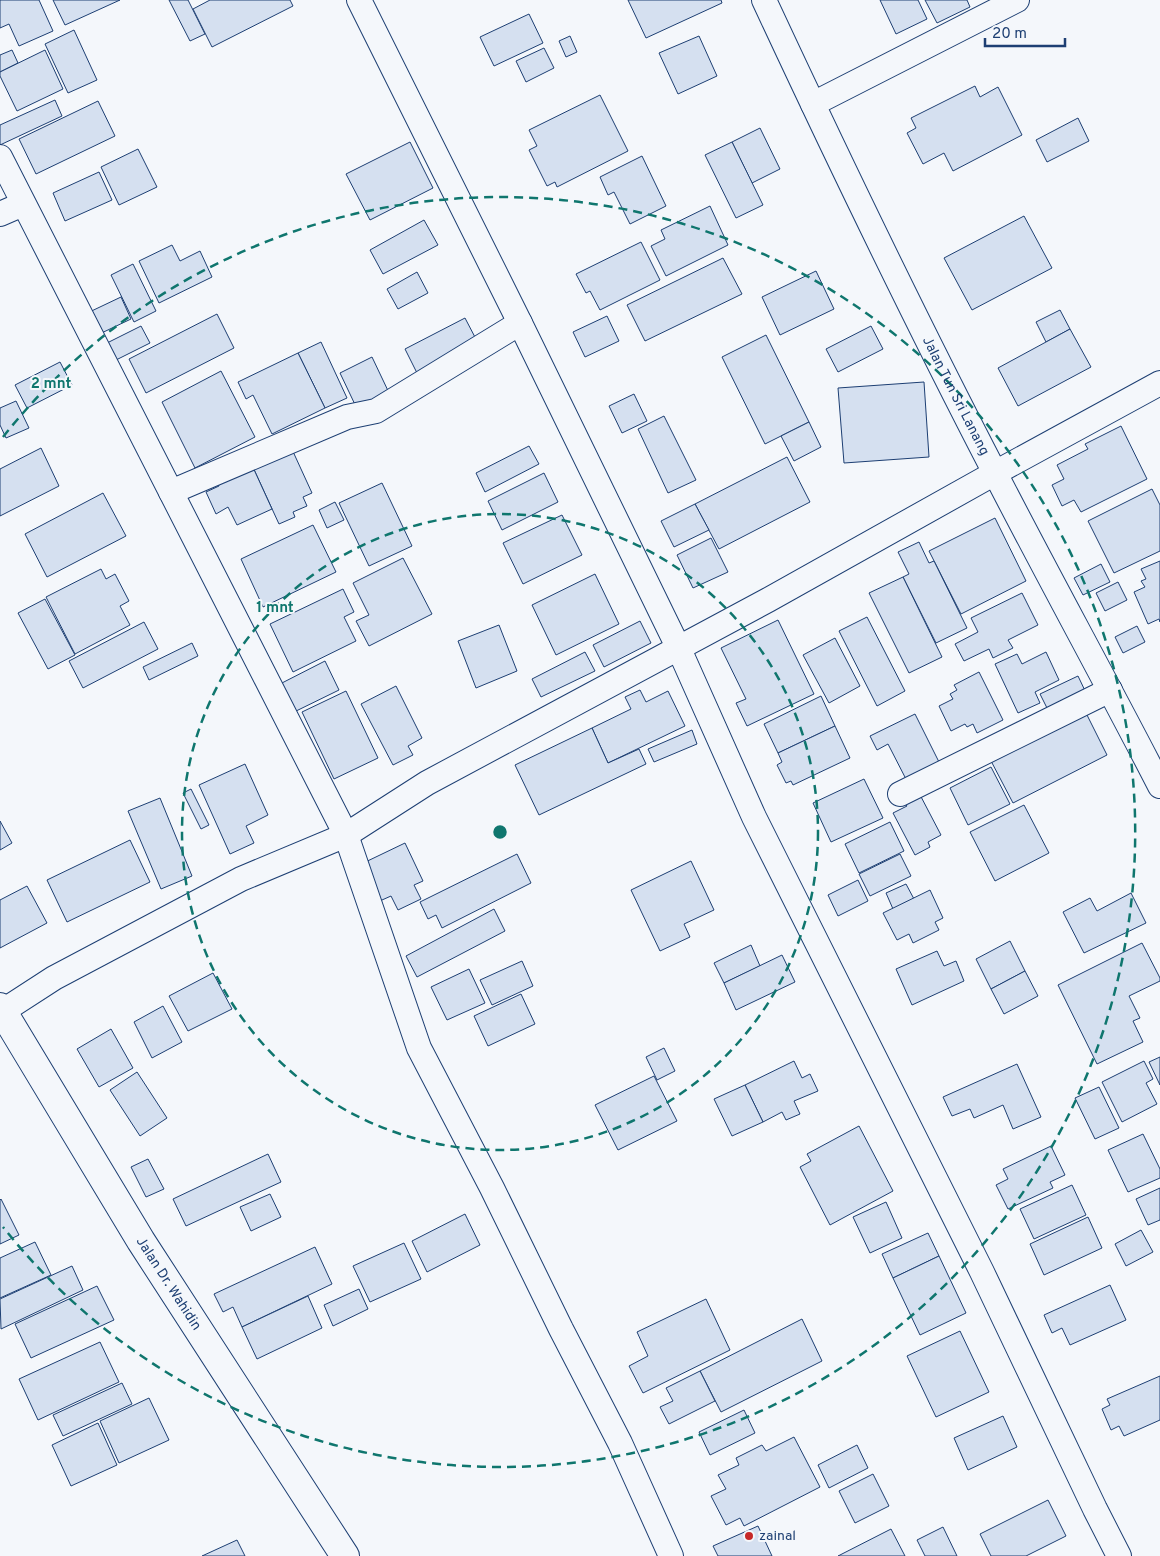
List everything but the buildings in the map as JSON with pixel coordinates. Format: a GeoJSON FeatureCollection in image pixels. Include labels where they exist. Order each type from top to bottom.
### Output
{"type":"FeatureCollection","features":[{"type":"Feature","properties":{"kind":"main road","name":"Jalan Dr. Wahidin"},"geometry":{"type":"LineString","coordinates":[[1,1009],[141,1241],[345,1556]]}},
{"type":"Feature","properties":{"kind":"street"},"geometry":{"type":"LineString","coordinates":[[359,0],[520,323],[679,649],[754,817],[978,1263],[1119,1556]]}},
{"type":"Feature","properties":{"kind":"street","name":"Jalan Tun Sri Lanang"},"geometry":{"type":"LineString","coordinates":[[764,0],[864,213],[995,473],[1160,786]]}},
{"type":"Feature","properties":{"kind":"street"},"geometry":{"type":"LineString","coordinates":[[813,104],[1017,0]]}},
{"type":"Feature","properties":{"kind":"street"},"geometry":{"type":"LineString","coordinates":[[0,157],[346,835],[419,1048],[620,1442],[671,1556]]}},
{"type":"Feature","properties":{"kind":"street"},"geometry":{"type":"LineString","coordinates":[[0,214],[23,204]]}},
{"type":"Feature","properties":{"kind":"street"},"geometry":{"type":"LineString","coordinates":[[171,492],[347,417],[376,411],[520,323]]}},
{"type":"Feature","properties":{"kind":"street"},"geometry":{"type":"LineString","coordinates":[[1,1009],[54,978],[241,879],[346,835],[427,783],[679,649],[1160,383]]}},
{"type":"Feature","properties":{"kind":"street"},"geometry":{"type":"LineString","coordinates":[[900,794],[1110,690]]}},
{"type":"Feature","properties":{"kind":"place","name":"zainal"},"geometry":{"type":"Point","coordinates":[749,1536]}}]}
